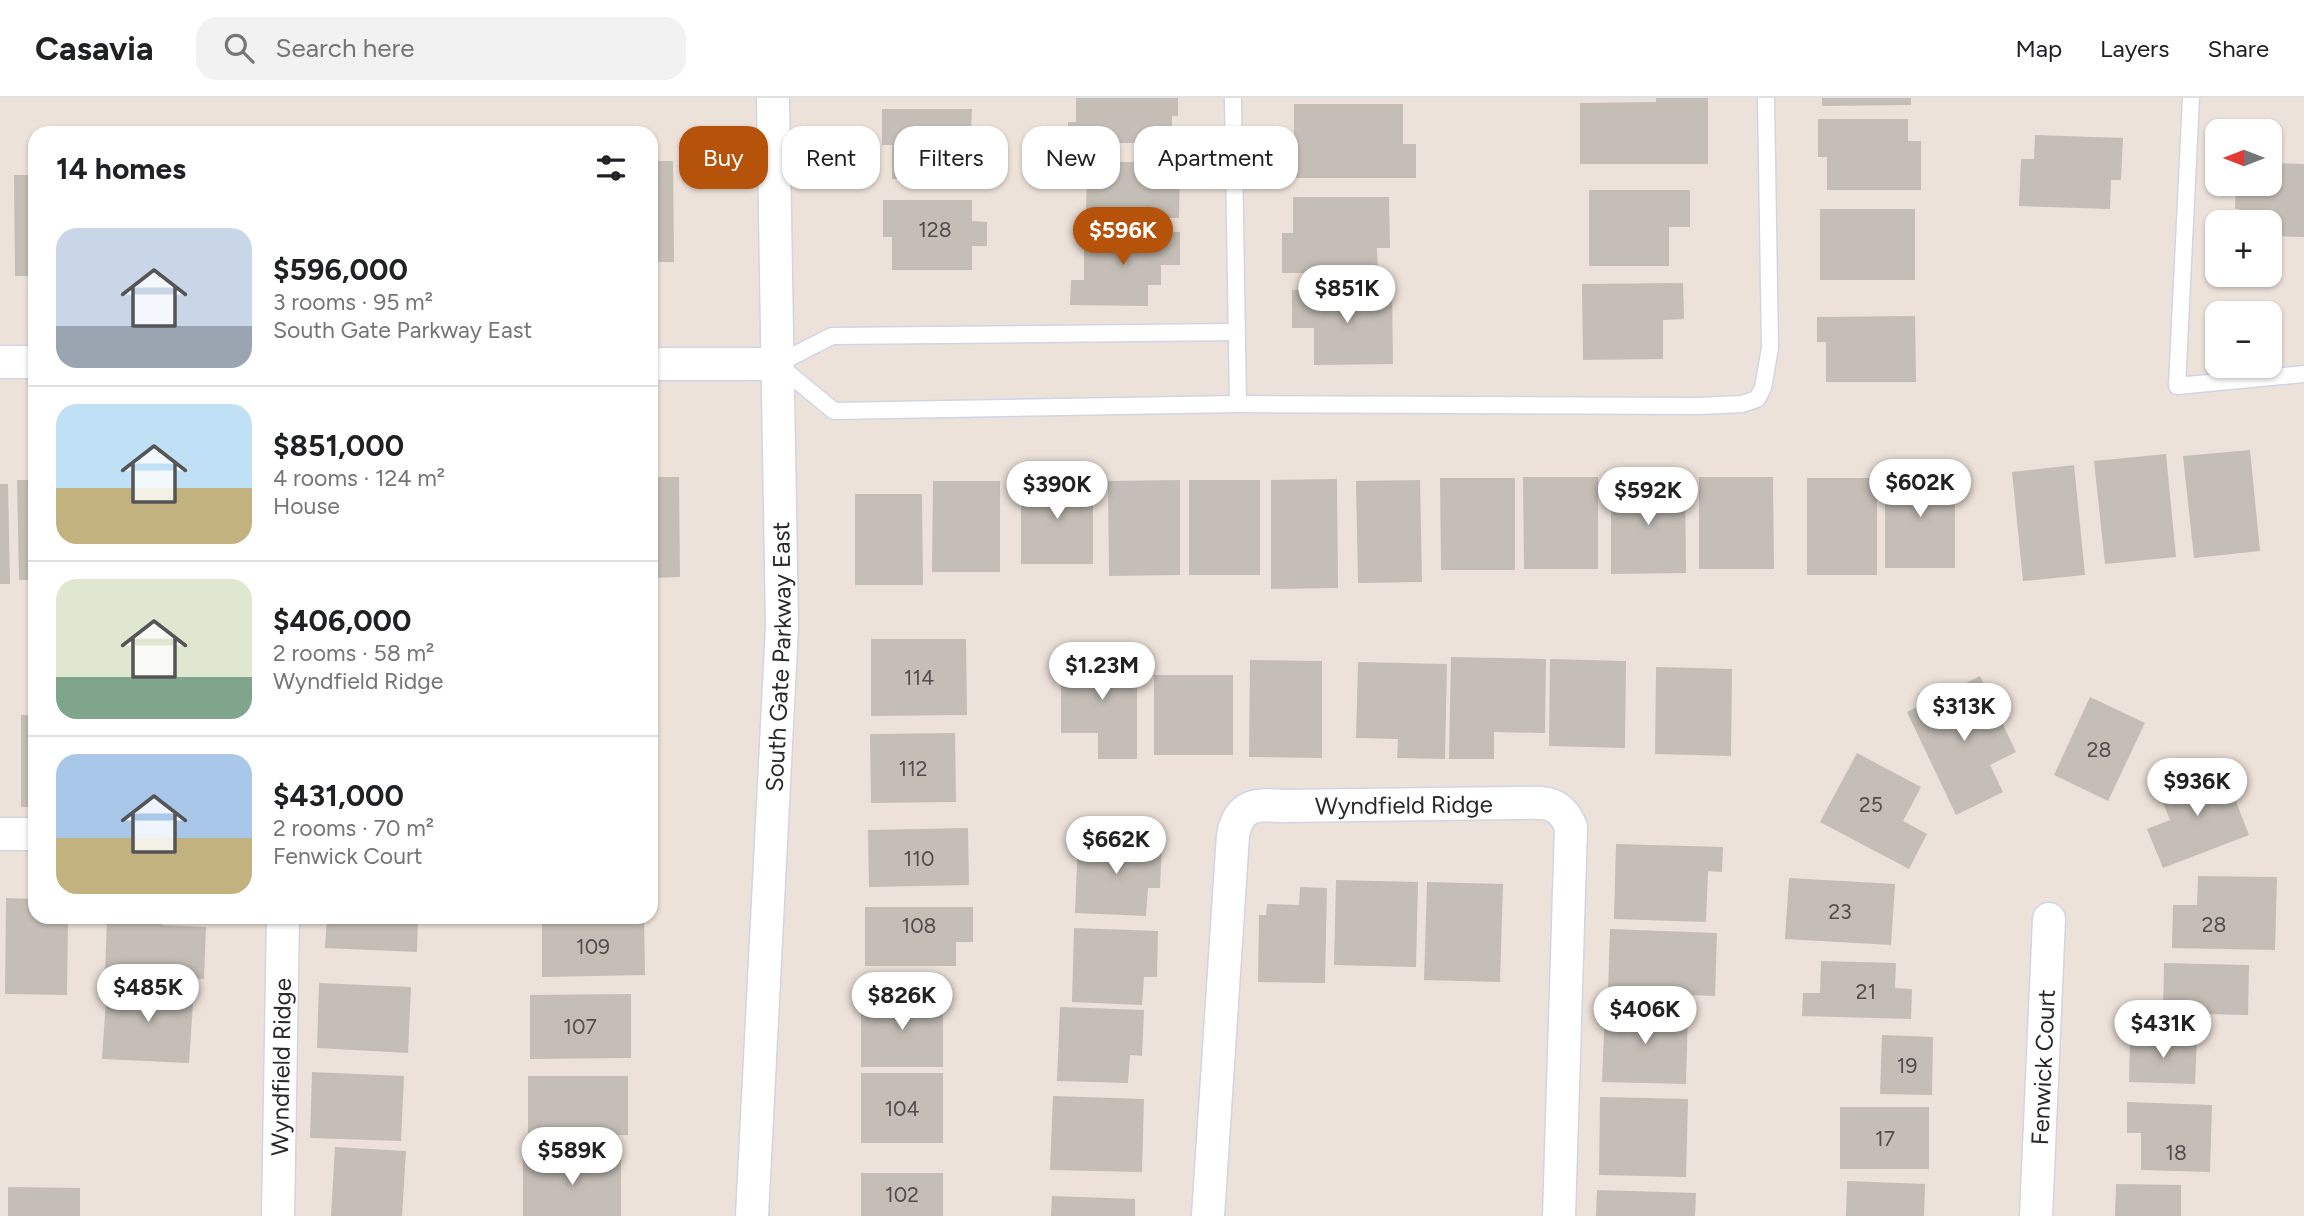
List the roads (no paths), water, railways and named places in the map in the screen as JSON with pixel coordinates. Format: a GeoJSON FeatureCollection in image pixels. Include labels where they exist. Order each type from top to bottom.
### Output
{"type":"FeatureCollection","features":[{"type":"Feature","properties":{"kind":"street","name":"South Gate Parkway East"},"geometry":{"type":"LineString","coordinates":[[752,1216],[782,626],[773,98]]}},
{"type":"Feature","properties":{"kind":"street"},"geometry":{"type":"LineString","coordinates":[[0,362],[28,362]]}},
{"type":"Feature","properties":{"kind":"street"},"geometry":{"type":"LineString","coordinates":[[658,364],[777,364]]}},
{"type":"Feature","properties":{"kind":"street","name":"Wyndfield Ridge"},"geometry":{"type":"LineString","coordinates":[[1208,1216],[1233,835],[1240,816],[1250,807],[1262,804],[1545,803],[1558,807],[1566,815],[1572,840],[1559,1216]]}},
{"type":"Feature","properties":{"kind":"street"},"geometry":{"type":"LineString","coordinates":[[0,834],[28,834]]}},
{"type":"Feature","properties":{"kind":"street","name":"Fenwick Court"},"geometry":{"type":"LineString","coordinates":[[2036,1216],[2049,919]]}},
{"type":"Feature","properties":{"kind":"street","name":"Wyndfield Ridge"},"geometry":{"type":"LineString","coordinates":[[278,1216],[284,924]]}},
{"type":"Feature","properties":{"kind":"lane"},"geometry":{"type":"LineString","coordinates":[[1233,98],[1238,404]]}},
{"type":"Feature","properties":{"kind":"lane"},"geometry":{"type":"LineString","coordinates":[[1236,332],[832,336],[777,364],[834,411],[1238,404],[1742,404],[1757,399],[1763,388],[1770,348],[1766,98]]}},
{"type":"Feature","properties":{"kind":"lane"},"geometry":{"type":"LineString","coordinates":[[2191,98],[2177,386],[2304,374]]}}]}
